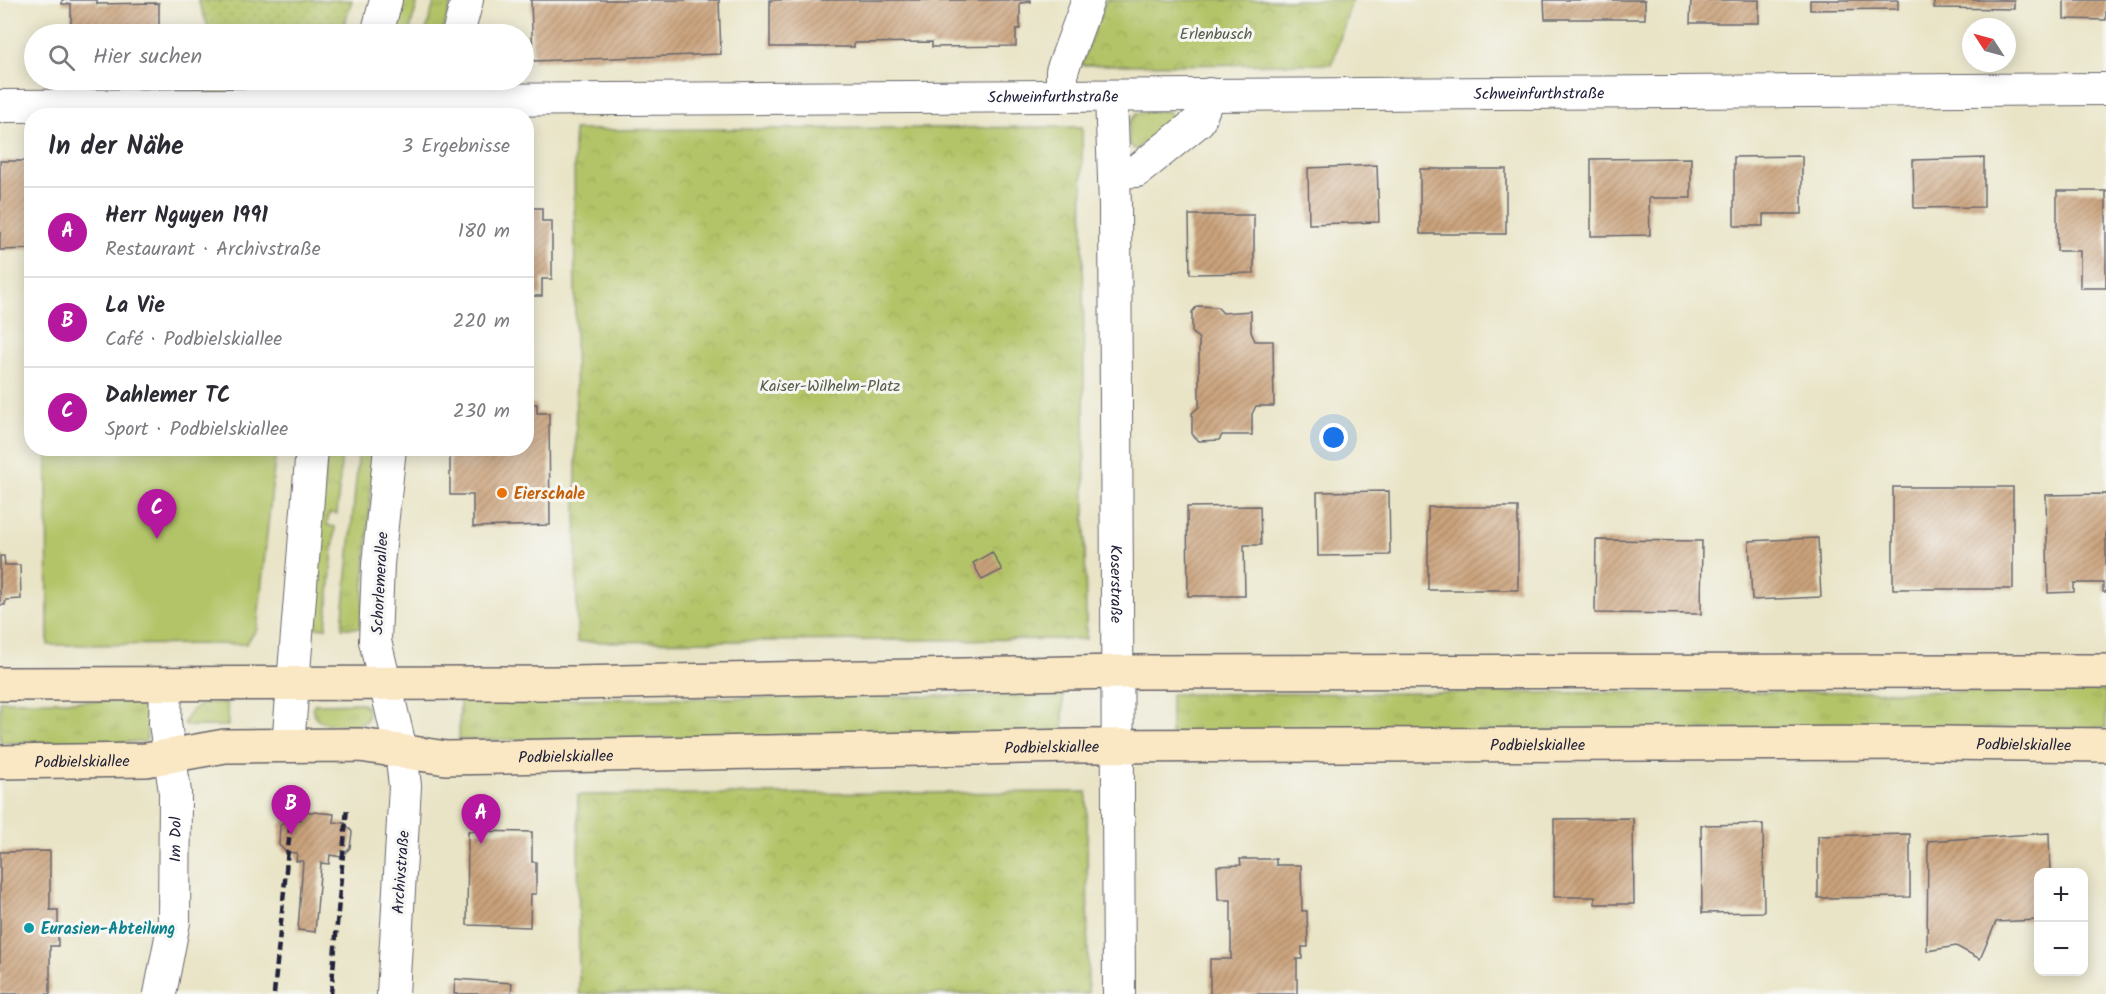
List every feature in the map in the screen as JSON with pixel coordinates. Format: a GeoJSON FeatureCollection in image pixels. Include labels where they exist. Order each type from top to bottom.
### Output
{"type":"FeatureCollection","features":[{"type":"Feature","properties":{"kind":"street"},"geometry":{"type":"LineString","coordinates":[[380,24],[386,0]]}},
{"type":"Feature","properties":{"kind":"street"},"geometry":{"type":"LineString","coordinates":[[461,24],[467,0]]}},
{"type":"Feature","properties":{"kind":"street"},"geometry":{"type":"LineString","coordinates":[[1062,96],[1062,70],[1088,0]]}},
{"type":"Feature","properties":{"kind":"street","name":"Schweinfurthstraße"},"geometry":{"type":"LineString","coordinates":[[0,106],[361,99],[2106,89]]}},
{"type":"Feature","properties":{"kind":"street"},"geometry":{"type":"LineString","coordinates":[[1115,172],[1137,171],[1199,121],[1209,94]]}},
{"type":"Feature","properties":{"kind":"street","name":"Koserstraße"},"geometry":{"type":"LineString","coordinates":[[1111,96],[1115,172],[1119,994]]}},
{"type":"Feature","properties":{"kind":"street"},"geometry":{"type":"LineString","coordinates":[[288,746],[311,456]]}},
{"type":"Feature","properties":{"kind":"street","name":"Schorlemerallee"},"geometry":{"type":"LineString","coordinates":[[389,456],[378,564],[375,641],[401,750]]}},
{"type":"Feature","properties":{"kind":"street"},"geometry":{"type":"LineString","coordinates":[[0,684],[573,683],[1118,672],[2106,670]]}},
{"type":"Feature","properties":{"kind":"street","name":"Im Dol"},"geometry":{"type":"LineString","coordinates":[[160,994],[174,922],[175,792],[165,723],[166,684]]}},
{"type":"Feature","properties":{"kind":"street","name":"Podbielskiallee"},"geometry":{"type":"LineString","coordinates":[[0,762],[146,760],[225,746],[360,745],[458,758],[1118,746],[1942,743],[2106,745]]}},
{"type":"Feature","properties":{"kind":"street","name":"Archivstraße"},"geometry":{"type":"LineString","coordinates":[[393,994],[405,804],[401,750]]}},
{"type":"Feature","properties":{"kind":"green space"},"geometry":{"type":"Polygon","coordinates":[[[198,0],[352,0],[344,24],[207,24],[198,0]]]}},
{"type":"Feature","properties":{"kind":"green space"},"geometry":{"type":"Polygon","coordinates":[[[403,0],[418,0],[412,24],[397,24],[403,0]]]}},
{"type":"Feature","properties":{"kind":"green space"},"geometry":{"type":"Polygon","coordinates":[[[435,0],[452,0],[445,24],[428,24],[435,0]]]}},
{"type":"Feature","properties":{"kind":"green space","name":"Erlenbusch"},"geometry":{"type":"Polygon","coordinates":[[[1106,0],[1352,0],[1332,64],[1081,65],[1106,0]]]}},
{"type":"Feature","properties":{"kind":"green space"},"geometry":{"type":"Polygon","coordinates":[[[1168,111],[1173,117],[1140,148],[1134,149],[1129,143],[1129,123],[1137,113],[1168,111]]]}},
{"type":"Feature","properties":{"kind":"green space","name":"Kaiser-Wilhelm-Platz"},"geometry":{"type":"Polygon","coordinates":[[[1082,127],[1086,639],[577,642],[574,130],[1082,127]]]}},
{"type":"Feature","properties":{"kind":"green space"},"geometry":{"type":"Polygon","coordinates":[[[47,456],[275,456],[257,629],[246,644],[48,645],[47,456]]]}},
{"type":"Feature","properties":{"kind":"green space"},"geometry":{"type":"Polygon","coordinates":[[[326,456],[341,456],[337,514],[329,513],[327,525],[335,527],[326,628],[311,627],[326,456]]]}},
{"type":"Feature","properties":{"kind":"green space"},"geometry":{"type":"Polygon","coordinates":[[[358,456],[373,456],[361,628],[342,628],[358,456]]]}},
{"type":"Feature","properties":{"kind":"green space"},"geometry":{"type":"Polygon","coordinates":[[[2106,691],[2106,728],[1171,734],[1171,694],[2106,691]]]}},
{"type":"Feature","properties":{"kind":"green space"},"geometry":{"type":"Polygon","coordinates":[[[1063,695],[1063,735],[459,740],[460,700],[1063,695]]]}},
{"type":"Feature","properties":{"kind":"green space"},"geometry":{"type":"Polygon","coordinates":[[[0,701],[144,701],[147,705],[147,739],[144,742],[0,743],[0,701]]]}},
{"type":"Feature","properties":{"kind":"green space"},"geometry":{"type":"Polygon","coordinates":[[[206,703],[227,703],[228,726],[186,726],[184,723],[190,713],[206,703]]]}},
{"type":"Feature","properties":{"kind":"green space"},"geometry":{"type":"Polygon","coordinates":[[[361,703],[366,708],[368,717],[357,725],[334,725],[322,722],[314,716],[314,704],[361,703]]]}},
{"type":"Feature","properties":{"kind":"green space"},"geometry":{"type":"Polygon","coordinates":[[[1087,792],[1088,994],[579,994],[578,795],[1087,792]]]}},
{"type":"Feature","properties":{"kind":"building"},"geometry":{"type":"Polygon","coordinates":[[[62,0],[97,0],[97,4],[159,3],[159,24],[71,24],[71,4],[62,4],[62,0]]]}},
{"type":"Feature","properties":{"kind":"building"},"geometry":{"type":"Polygon","coordinates":[[[531,0],[719,0],[721,54],[534,61],[534,24],[532,24],[531,0]]]}},
{"type":"Feature","properties":{"kind":"building"},"geometry":{"type":"Polygon","coordinates":[[[770,0],[1031,0],[1031,2],[1020,3],[1020,29],[1016,29],[1016,46],[932,47],[932,42],[854,43],[854,47],[770,47],[770,0]]]}},
{"type":"Feature","properties":{"kind":"building"},"geometry":{"type":"Polygon","coordinates":[[[1544,0],[1645,0],[1645,19],[1545,19],[1544,0]]]}},
{"type":"Feature","properties":{"kind":"building"},"geometry":{"type":"Polygon","coordinates":[[[1691,0],[1759,0],[1759,23],[1690,23],[1691,0]]]}},
{"type":"Feature","properties":{"kind":"building"},"geometry":{"type":"Polygon","coordinates":[[[1810,0],[1898,0],[1898,9],[1810,10],[1810,0]]]}},
{"type":"Feature","properties":{"kind":"building"},"geometry":{"type":"Polygon","coordinates":[[[1934,0],[2014,0],[2014,9],[1934,8],[1934,0]]]}},
{"type":"Feature","properties":{"kind":"building"},"geometry":{"type":"Polygon","coordinates":[[[2064,0],[2106,0],[2106,20],[2064,19],[2064,0]]]}},
{"type":"Feature","properties":{"kind":"building"},"geometry":{"type":"Polygon","coordinates":[[[1802,156],[1802,214],[1763,214],[1763,226],[1734,226],[1734,157],[1802,156]]]}},
{"type":"Feature","properties":{"kind":"building"},"geometry":{"type":"Polygon","coordinates":[[[1691,158],[1691,198],[1649,198],[1650,235],[1591,236],[1591,159],[1691,158]]]}},
{"type":"Feature","properties":{"kind":"building"},"geometry":{"type":"Polygon","coordinates":[[[1984,158],[1984,207],[1914,208],[1913,160],[1984,158]]]}},
{"type":"Feature","properties":{"kind":"building"},"geometry":{"type":"Polygon","coordinates":[[[0,161],[24,161],[24,249],[0,250],[0,161]]]}},
{"type":"Feature","properties":{"kind":"building"},"geometry":{"type":"Polygon","coordinates":[[[1377,165],[1379,222],[1309,224],[1308,168],[1377,165]]]}},
{"type":"Feature","properties":{"kind":"building"},"geometry":{"type":"Polygon","coordinates":[[[1420,169],[1506,169],[1506,234],[1420,234],[1420,169]]]}},
{"type":"Feature","properties":{"kind":"building"},"geometry":{"type":"Polygon","coordinates":[[[2057,191],[2106,191],[2106,288],[2080,288],[2080,251],[2057,251],[2057,191]]]}},
{"type":"Feature","properties":{"kind":"building"},"geometry":{"type":"Polygon","coordinates":[[[534,208],[542,208],[542,221],[552,221],[552,279],[542,279],[542,296],[534,296],[534,208]]]}},
{"type":"Feature","properties":{"kind":"building"},"geometry":{"type":"Polygon","coordinates":[[[1189,215],[1254,215],[1254,273],[1190,274],[1189,215]]]}},
{"type":"Feature","properties":{"kind":"building"},"geometry":{"type":"Polygon","coordinates":[[[1197,306],[1217,307],[1223,313],[1251,311],[1251,332],[1255,341],[1273,341],[1274,406],[1256,406],[1252,414],[1252,435],[1222,435],[1219,440],[1199,441],[1192,434],[1192,413],[1199,407],[1199,339],[1192,332],[1192,312],[1197,306]]]}},
{"type":"Feature","properties":{"kind":"building"},"geometry":{"type":"Polygon","coordinates":[[[534,404],[537,404],[537,413],[549,413],[550,525],[473,527],[473,495],[450,495],[450,456],[534,456],[534,404]]]}},
{"type":"Feature","properties":{"kind":"building"},"geometry":{"type":"Polygon","coordinates":[[[1893,487],[2013,487],[2013,589],[1893,589],[1893,487]]]}},
{"type":"Feature","properties":{"kind":"building"},"geometry":{"type":"Polygon","coordinates":[[[1389,491],[1390,555],[1318,556],[1317,492],[1389,491]]]}},
{"type":"Feature","properties":{"kind":"building"},"geometry":{"type":"Polygon","coordinates":[[[2106,494],[2106,592],[2103,592],[2103,583],[2074,583],[2074,592],[2048,593],[2046,495],[2106,494]]]}},
{"type":"Feature","properties":{"kind":"building"},"geometry":{"type":"Polygon","coordinates":[[[1260,506],[1261,545],[1244,545],[1245,596],[1188,596],[1187,507],[1260,506]]]}},
{"type":"Feature","properties":{"kind":"building"},"geometry":{"type":"Polygon","coordinates":[[[1428,507],[1518,507],[1518,590],[1428,590],[1428,507]]]}},
{"type":"Feature","properties":{"kind":"building"},"geometry":{"type":"Polygon","coordinates":[[[1818,538],[1821,597],[1752,600],[1749,541],[1818,538]]]}},
{"type":"Feature","properties":{"kind":"building"},"geometry":{"type":"Polygon","coordinates":[[[1596,540],[1702,541],[1701,614],[1595,613],[1596,540]]]}},
{"type":"Feature","properties":{"kind":"building"},"geometry":{"type":"Polygon","coordinates":[[[992,552],[1002,570],[982,580],[973,563],[992,552]]]}},
{"type":"Feature","properties":{"kind":"building"},"geometry":{"type":"Polygon","coordinates":[[[0,556],[4,556],[5,565],[20,565],[21,599],[6,600],[5,605],[0,605],[0,556]]]}},
{"type":"Feature","properties":{"kind":"building"},"geometry":{"type":"Polygon","coordinates":[[[302,811],[334,814],[333,822],[345,823],[352,832],[350,848],[341,857],[330,855],[329,864],[321,863],[315,932],[298,930],[303,861],[296,861],[297,853],[286,852],[279,845],[280,825],[287,819],[301,820],[302,811]]]}},
{"type":"Feature","properties":{"kind":"building"},"geometry":{"type":"Polygon","coordinates":[[[1633,818],[1634,904],[1595,904],[1595,897],[1554,897],[1554,819],[1633,818]]]}},
{"type":"Feature","properties":{"kind":"building"},"geometry":{"type":"Polygon","coordinates":[[[1763,824],[1764,912],[1702,913],[1701,825],[1763,824]]]}},
{"type":"Feature","properties":{"kind":"building"},"geometry":{"type":"Polygon","coordinates":[[[468,831],[532,832],[532,862],[536,862],[536,894],[531,894],[530,927],[467,925],[468,831]]]}},
{"type":"Feature","properties":{"kind":"building"},"geometry":{"type":"Polygon","coordinates":[[[2049,833],[2050,868],[2034,868],[2034,920],[1996,922],[1980,959],[1956,946],[1927,951],[1928,841],[2049,833]]]}},
{"type":"Feature","properties":{"kind":"building"},"geometry":{"type":"Polygon","coordinates":[[[1910,834],[1910,897],[1818,898],[1818,836],[1910,834]]]}},
{"type":"Feature","properties":{"kind":"building","name":"Eurasien-Abteilung"},"geometry":{"type":"Polygon","coordinates":[[[50,851],[50,910],[58,910],[58,946],[50,946],[50,994],[0,994],[0,852],[50,851]]]}},
{"type":"Feature","properties":{"kind":"building"},"geometry":{"type":"Polygon","coordinates":[[[1240,859],[1276,859],[1276,865],[1301,865],[1302,911],[1307,911],[1308,947],[1302,947],[1302,959],[1297,959],[1297,994],[1210,994],[1210,959],[1231,959],[1231,900],[1218,900],[1217,866],[1241,865],[1240,859]]]}},
{"type":"Feature","properties":{"kind":"building"},"geometry":{"type":"Polygon","coordinates":[[[455,979],[512,983],[511,994],[454,994],[455,979]]]}},
{"type":"Feature","properties":{"kind":"railway"},"geometry":{"type":"LineString","coordinates":[[331,994],[347,807]]}},
{"type":"Feature","properties":{"kind":"railway"},"geometry":{"type":"LineString","coordinates":[[274,994],[292,808]]}},
{"type":"Feature","properties":{"kind":"place","name":"Eierschale"},"geometry":{"type":"Point","coordinates":[502,493]}},
{"type":"Feature","properties":{"kind":"place","name":"Dahlemer TC"},"geometry":{"type":"Point","coordinates":[157,539]}},
{"type":"Feature","properties":{"kind":"place","name":"La Vie"},"geometry":{"type":"Point","coordinates":[291,835]}},
{"type":"Feature","properties":{"kind":"place","name":"Herr Nguyen 1991"},"geometry":{"type":"Point","coordinates":[481,844]}},
{"type":"Feature","properties":{"kind":"place","name":"Eurasien-Abteilung"},"geometry":{"type":"Point","coordinates":[29,928]}}]}
